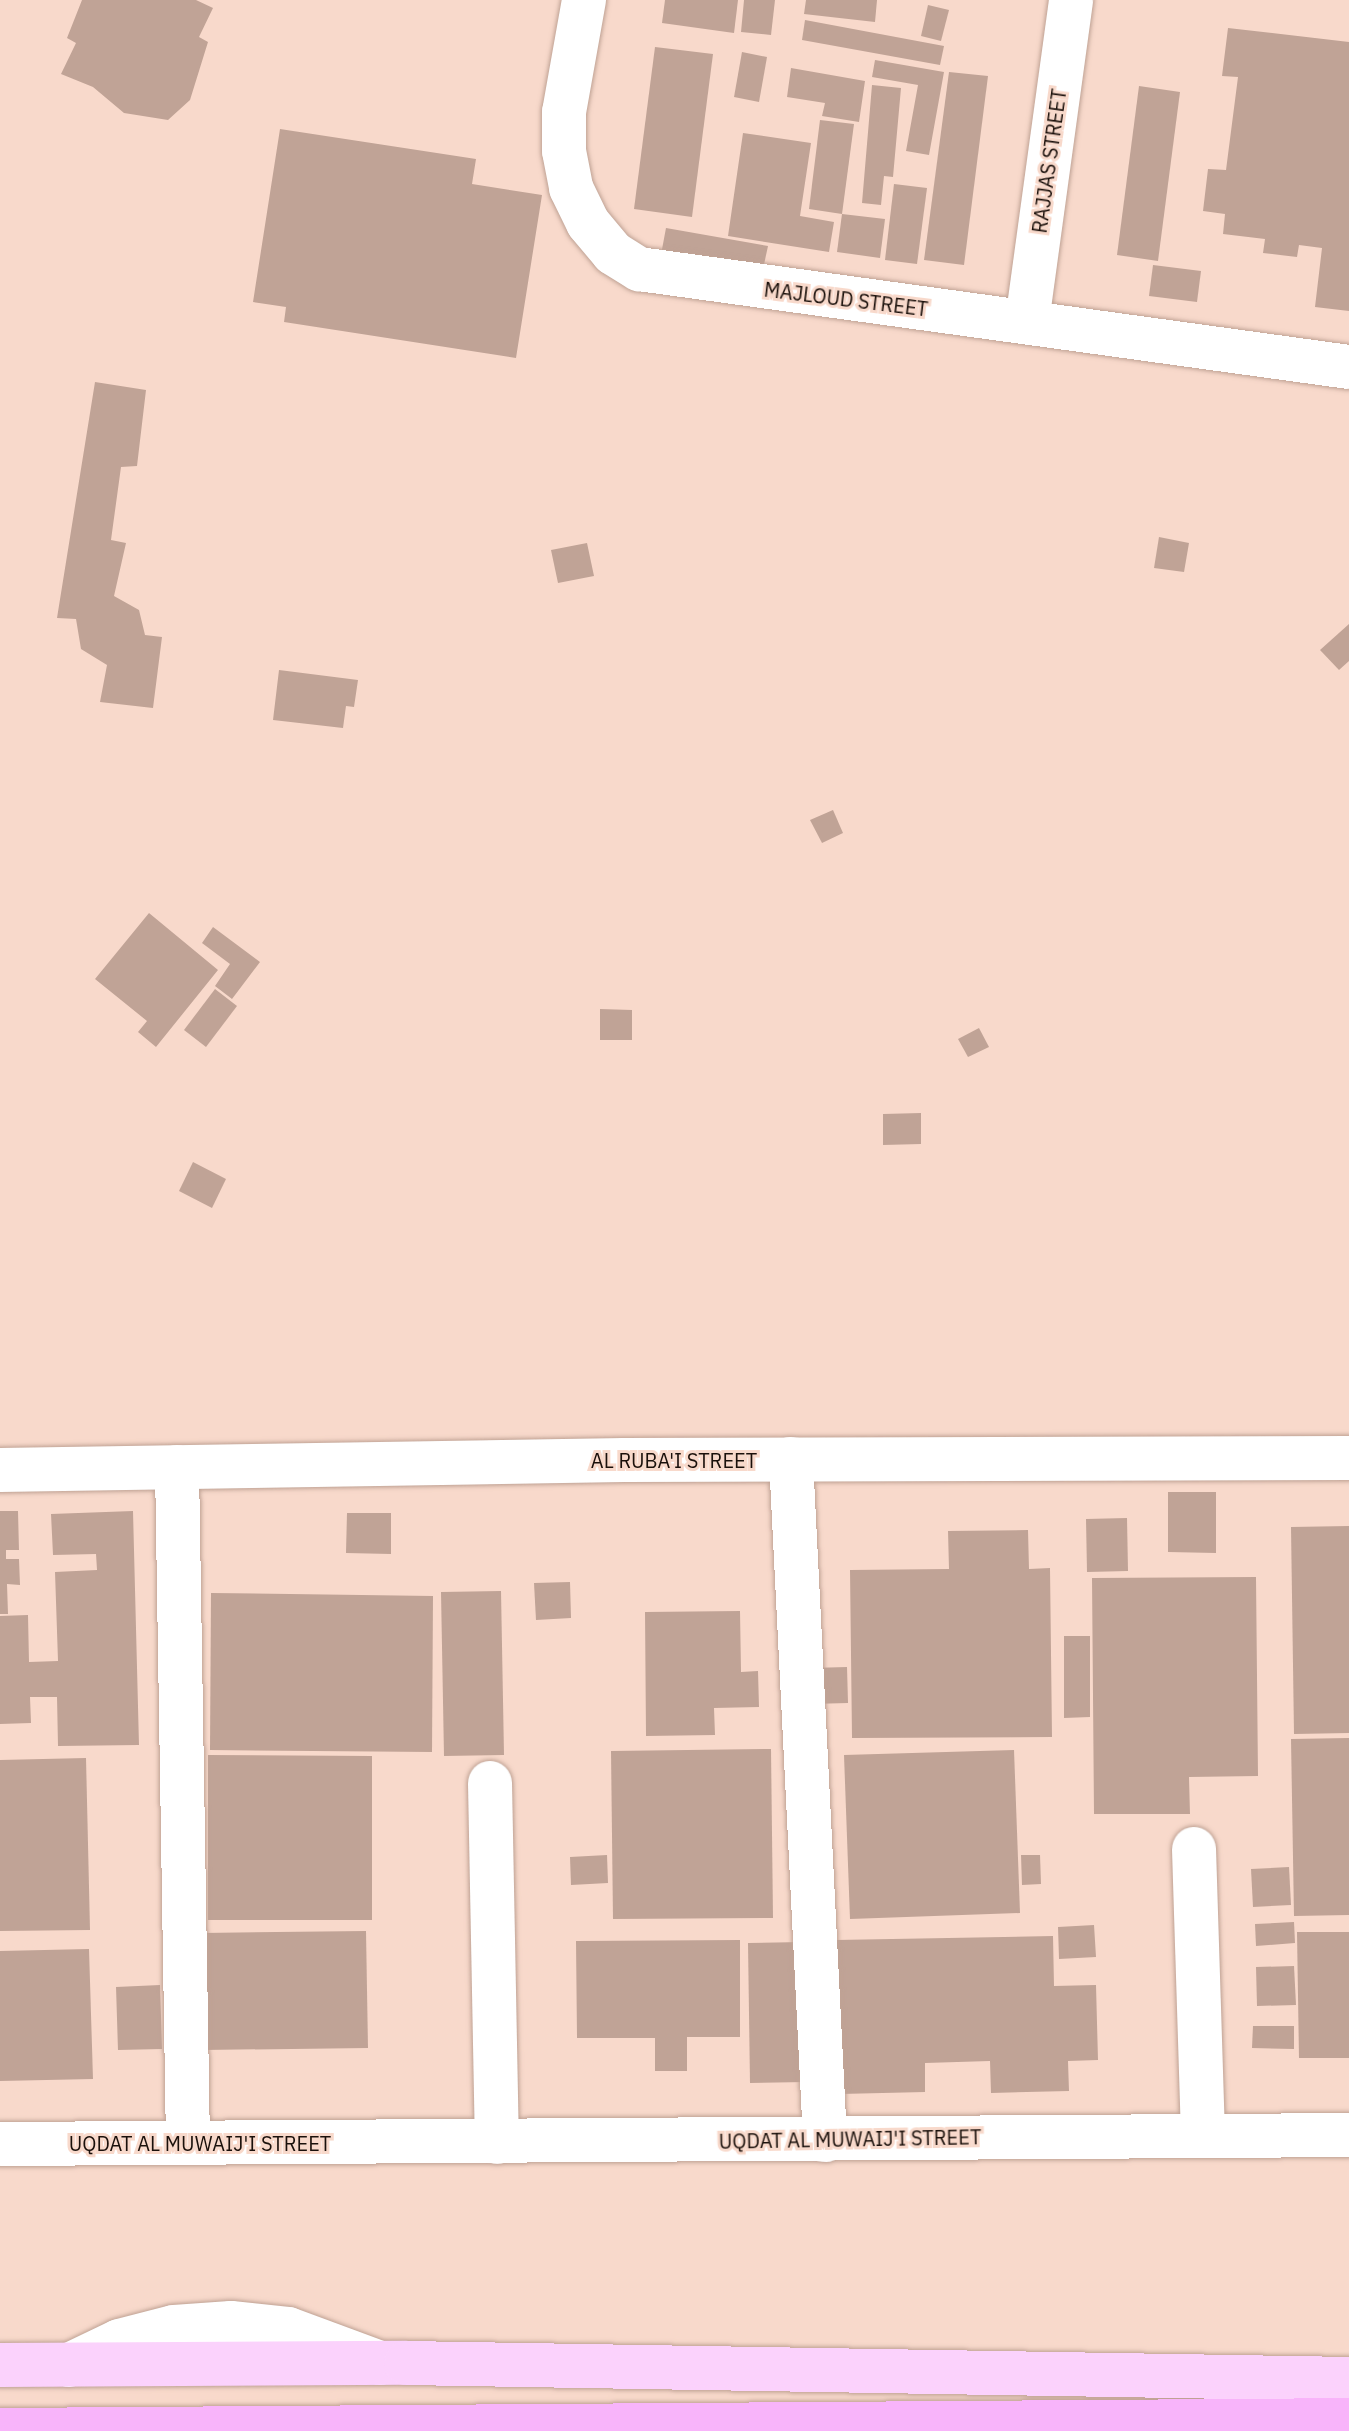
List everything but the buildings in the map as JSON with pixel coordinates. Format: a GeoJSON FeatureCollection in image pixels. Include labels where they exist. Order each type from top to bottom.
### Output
{"type":"FeatureCollection","features":[{"type":"Feature","properties":{"kind":"highway"},"geometry":{"type":"LineString","coordinates":[[0,2430],[1349,2420]]}},
{"type":"Feature","properties":{"kind":"main road"},"geometry":{"type":"LineString","coordinates":[[0,2365],[380,2363],[1349,2379]]}},
{"type":"Feature","properties":{"kind":"street","name":"MAJLOUD STREET"},"geometry":{"type":"LineString","coordinates":[[584,0],[564,112],[564,151],[571,188],[588,223],[613,253],[664,276],[1349,367]]}},
{"type":"Feature","properties":{"kind":"street","name":"RAJJAS STREET"},"geometry":{"type":"LineString","coordinates":[[1027,322],[1071,0]]}},
{"type":"Feature","properties":{"kind":"street","name":"AL RUBA'I STREET"},"geometry":{"type":"LineString","coordinates":[[0,1470],[791,1459],[1349,1458]]}},
{"type":"Feature","properties":{"kind":"street"},"geometry":{"type":"LineString","coordinates":[[791,1459],[825,2140]]}},
{"type":"Feature","properties":{"kind":"street"},"geometry":{"type":"LineString","coordinates":[[177,1467],[188,2143]]}},
{"type":"Feature","properties":{"kind":"street"},"geometry":{"type":"LineString","coordinates":[[490,1783],[497,2142]]}},
{"type":"Feature","properties":{"kind":"street"},"geometry":{"type":"LineString","coordinates":[[1194,1849],[1203,2135]]}},
{"type":"Feature","properties":{"kind":"street","name":"UQDAT AL MUWAIJ'I STREET"},"geometry":{"type":"LineString","coordinates":[[0,2144],[1349,2135]]}}]}
